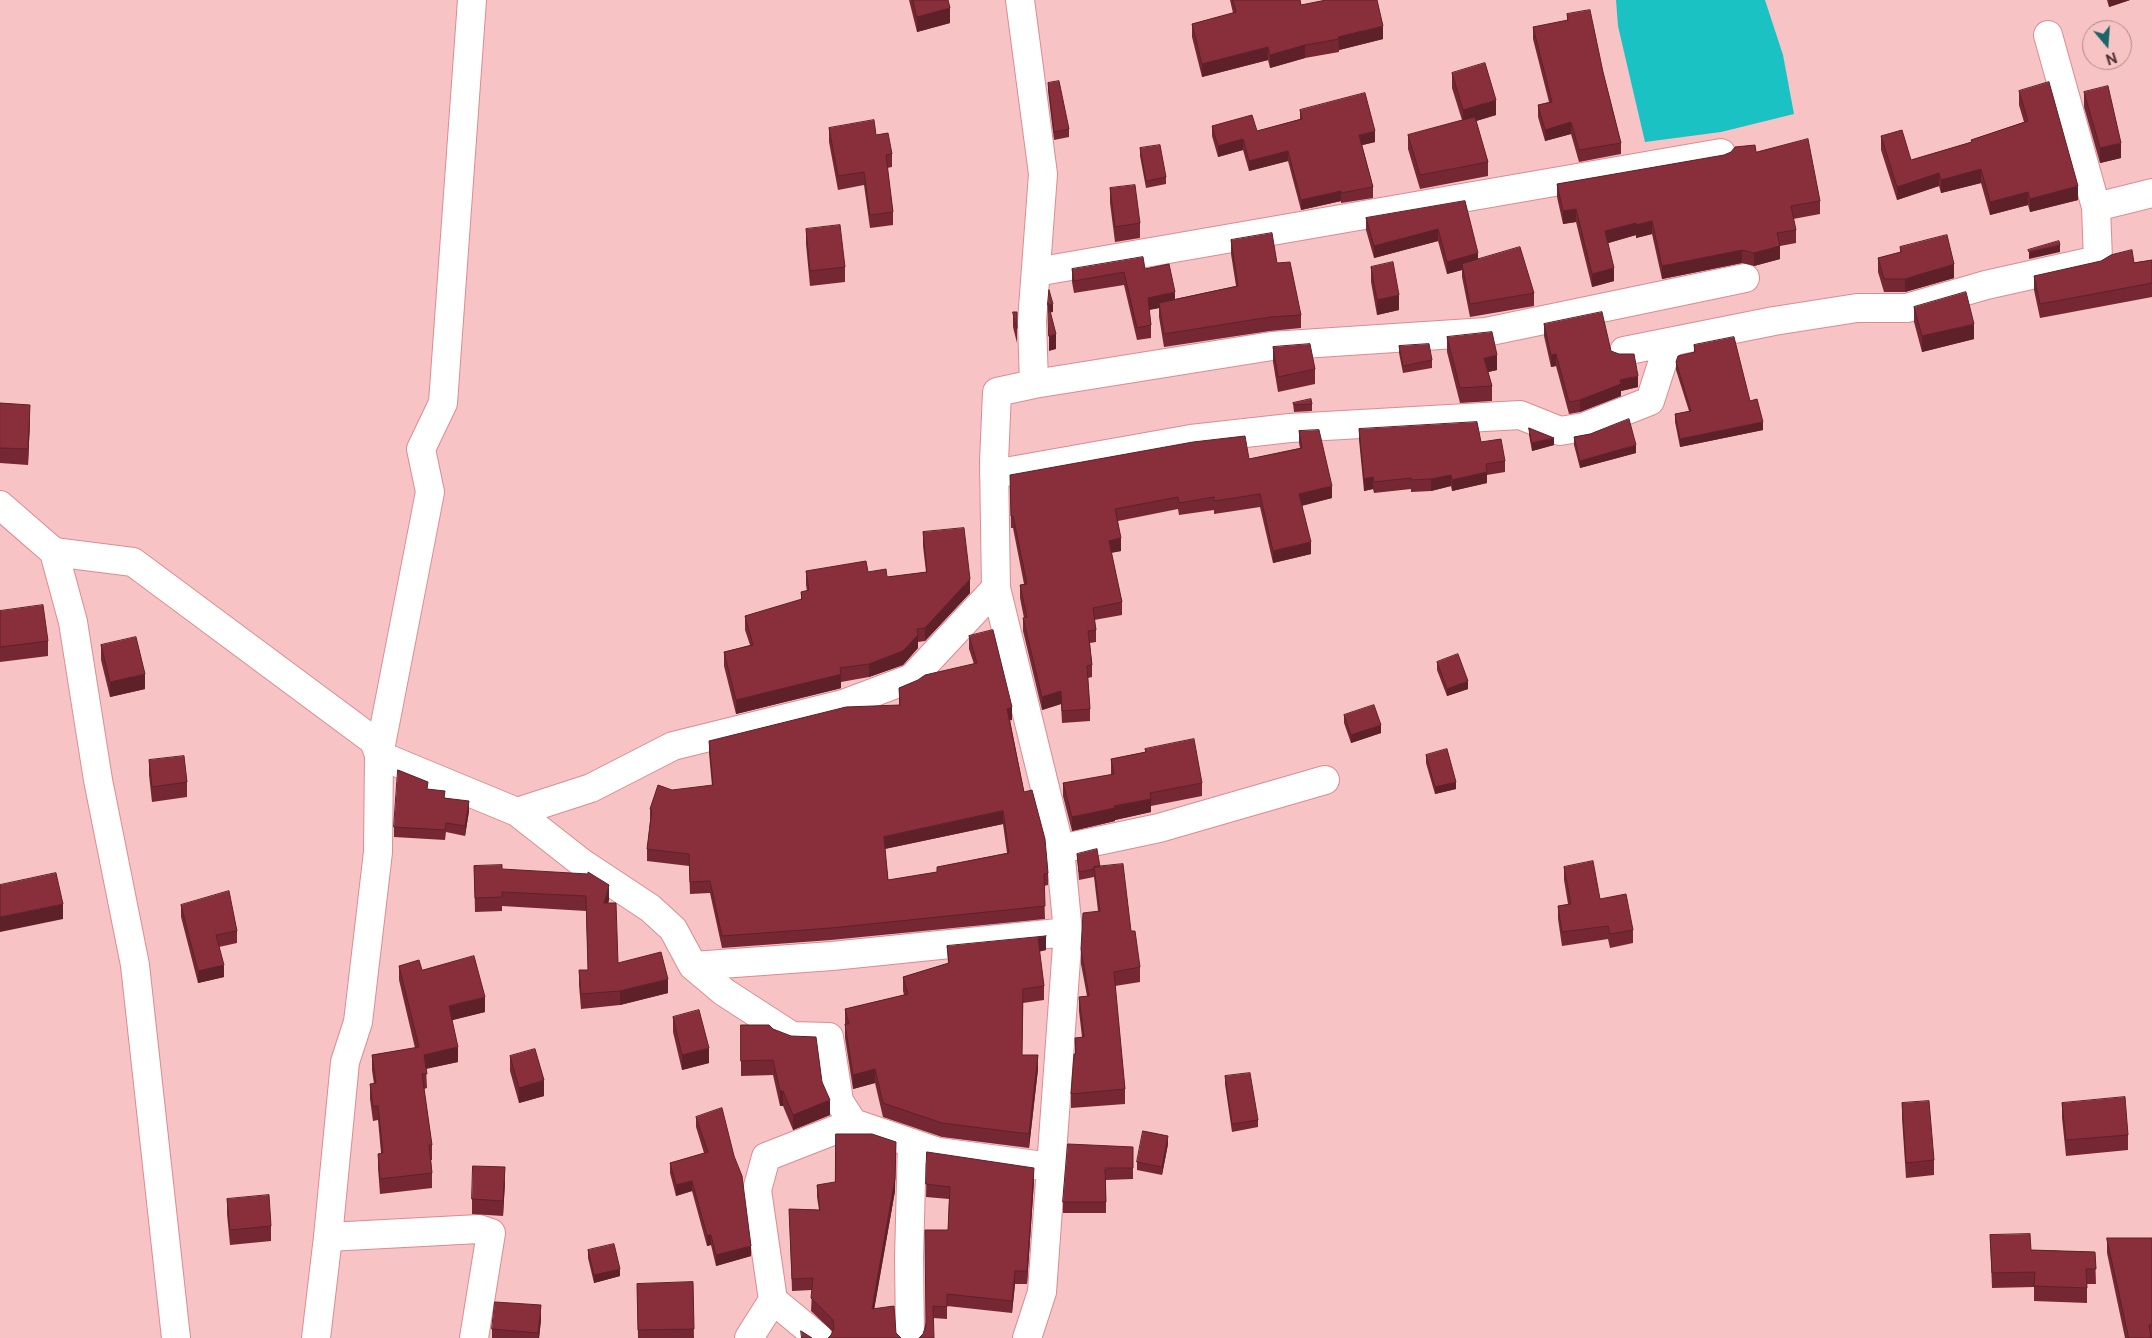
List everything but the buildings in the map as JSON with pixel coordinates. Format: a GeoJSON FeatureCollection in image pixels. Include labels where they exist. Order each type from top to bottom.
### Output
{"type":"FeatureCollection","features":[{"type":"Feature","properties":{"kind":"street"},"geometry":{"type":"LineString","coordinates":[[316,1338],[345,1062],[358,1022],[378,852],[379,755],[430,492],[421,449],[443,404],[472,0]]}},
{"type":"Feature","properties":{"kind":"street"},"geometry":{"type":"LineString","coordinates":[[1020,0],[1043,174],[1032,321],[1034,384]]}},
{"type":"Feature","properties":{"kind":"street"},"geometry":{"type":"LineString","coordinates":[[1624,352],[1774,321],[1857,308],[1907,308],[1986,285],[2098,260],[2096,207],[2048,35]]}},
{"type":"Feature","properties":{"kind":"street"},"geometry":{"type":"LineString","coordinates":[[1036,272],[1721,153]]}},
{"type":"Feature","properties":{"kind":"street"},"geometry":{"type":"LineString","coordinates":[[2096,207],[2152,193]]}},
{"type":"Feature","properties":{"kind":"street"},"geometry":{"type":"LineString","coordinates":[[1027,1338],[1042,1292],[1068,932],[1060,849],[996,588],[994,474],[998,392],[1034,384],[1272,346],[1486,332],[1745,278]]}},
{"type":"Feature","properties":{"kind":"street"},"geometry":{"type":"LineString","coordinates":[[994,474],[1191,439],[1290,428],[1520,415],[1560,431],[1584,427],[1650,401],[1669,342]]}},
{"type":"Feature","properties":{"kind":"street"},"geometry":{"type":"LineString","coordinates":[[0,506],[54,552],[133,562],[374,741],[379,755],[517,812],[582,863],[650,908],[673,929],[693,966],[724,992],[792,1036],[829,1037],[839,1101],[853,1123],[938,1152],[1051,1167]]}},
{"type":"Feature","properties":{"kind":"street"},"geometry":{"type":"LineString","coordinates":[[54,552],[73,622],[98,780],[135,965],[176,1338]]}},
{"type":"Feature","properties":{"kind":"street"},"geometry":{"type":"LineString","coordinates":[[517,812],[591,788],[673,746],[844,704],[912,678],[996,588]]}},
{"type":"Feature","properties":{"kind":"street"},"geometry":{"type":"LineString","coordinates":[[1060,849],[1160,828],[1325,780]]}},
{"type":"Feature","properties":{"kind":"street"},"geometry":{"type":"LineString","coordinates":[[693,966],[832,956],[1068,932]]}},
{"type":"Feature","properties":{"kind":"street"},"geometry":{"type":"LineString","coordinates":[[749,1338],[773,1300],[757,1190],[766,1158],[853,1123]]}},
{"type":"Feature","properties":{"kind":"street"},"geometry":{"type":"LineString","coordinates":[[910,1338],[909,1258],[912,1143]]}},
{"type":"Feature","properties":{"kind":"street"},"geometry":{"type":"LineString","coordinates":[[328,1237],[479,1229],[491,1233],[474,1338]]}},
{"type":"Feature","properties":{"kind":"street"},"geometry":{"type":"LineString","coordinates":[[773,1300],[818,1338]]}},
{"type":"Feature","properties":{"kind":"water"},"geometry":{"type":"Polygon","coordinates":[[[1616,0],[1765,0],[1783,55],[1794,114],[1721,132],[1645,142],[1618,26],[1616,0]]]}}]}
